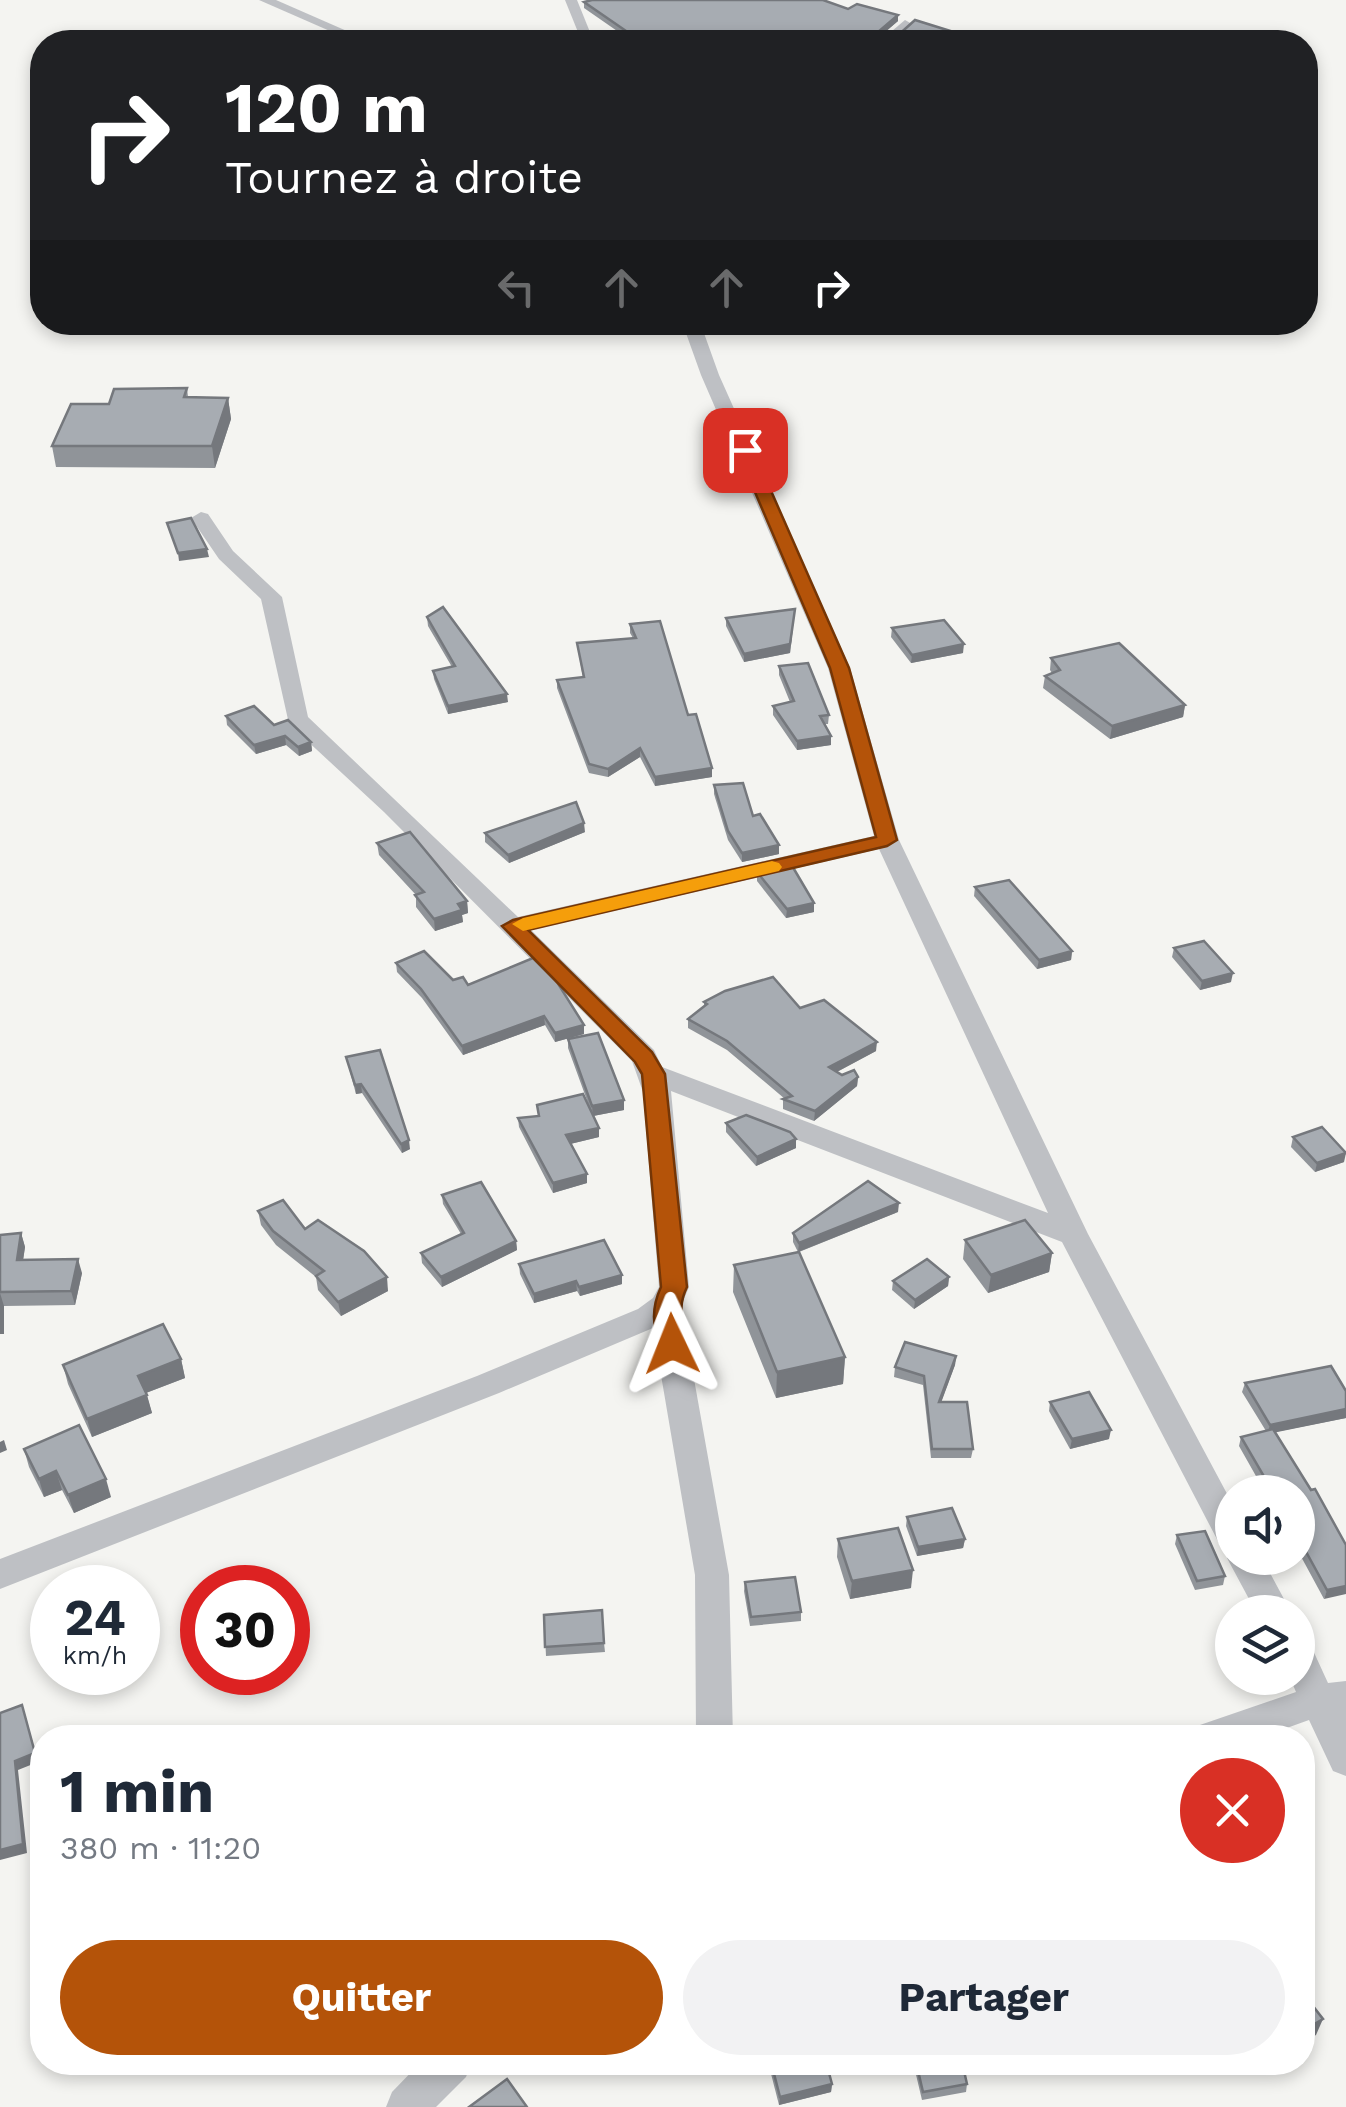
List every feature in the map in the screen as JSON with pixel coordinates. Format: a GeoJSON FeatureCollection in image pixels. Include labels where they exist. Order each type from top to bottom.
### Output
{"type":"FeatureCollection","features":[{"type":"Feature","properties":{"kind":"street"},"geometry":{"type":"LineString","coordinates":[[266,0],[337,30]]}},
{"type":"Feature","properties":{"kind":"street"},"geometry":{"type":"LineString","coordinates":[[571,0],[583,30]]}},
{"type":"Feature","properties":{"kind":"street"},"geometry":{"type":"LineString","coordinates":[[897,30],[904,24]]}},
{"type":"Feature","properties":{"kind":"street"},"geometry":{"type":"LineString","coordinates":[[696,335],[840,668],[887,840],[1073,1234],[1215,1503]]}},
{"type":"Feature","properties":{"kind":"street"},"geometry":{"type":"LineString","coordinates":[[0,1574],[105,1528],[526,1372],[649,1317],[665,1306],[674,1287],[653,1074],[644,1057],[297,719],[271,597],[226,555],[201,518]]}},
{"type":"Feature","properties":{"kind":"street"},"geometry":{"type":"LineString","coordinates":[[513,926],[887,840]]}},
{"type":"Feature","properties":{"kind":"street"},"geometry":{"type":"LineString","coordinates":[[653,1074],[1073,1234]]}},
{"type":"Feature","properties":{"kind":"street"},"geometry":{"type":"LineString","coordinates":[[665,1306],[712,1575],[715,1725]]}},
{"type":"Feature","properties":{"kind":"street"},"geometry":{"type":"LineString","coordinates":[[1315,1677],[1333,1699],[1346,1759]]}},
{"type":"Feature","properties":{"kind":"street"},"geometry":{"type":"LineString","coordinates":[[1251,1725],[1333,1699]]}},
{"type":"Feature","properties":{"kind":"street"},"geometry":{"type":"LineString","coordinates":[[406,2107],[438,2075]]}},
{"type":"Feature","properties":{"kind":"building"},"geometry":{"type":"Polygon","coordinates":[[[823,0],[848,9],[857,4],[898,15],[880,30],[625,30],[584,2],[823,0]]]}},
{"type":"Feature","properties":{"kind":"building"},"geometry":{"type":"Polygon","coordinates":[[[915,20],[947,30],[904,30],[915,20]]]}},
{"type":"Feature","properties":{"kind":"building"},"geometry":{"type":"Polygon","coordinates":[[[187,388],[184,397],[228,398],[212,446],[52,446],[71,404],[109,404],[114,389],[187,388]]]}},
{"type":"Feature","properties":{"kind":"building"},"geometry":{"type":"Polygon","coordinates":[[[191,518],[207,549],[178,553],[167,523],[191,518]]]}},
{"type":"Feature","properties":{"kind":"building"},"geometry":{"type":"Polygon","coordinates":[[[443,607],[507,694],[448,706],[433,671],[455,666],[427,617],[443,607]]]}},
{"type":"Feature","properties":{"kind":"building"},"geometry":{"type":"Polygon","coordinates":[[[795,609],[790,644],[744,654],[726,618],[795,609]]]}},
{"type":"Feature","properties":{"kind":"building"},"geometry":{"type":"Polygon","coordinates":[[[944,620],[964,644],[912,655],[892,628],[944,620]]]}},
{"type":"Feature","properties":{"kind":"building"},"geometry":{"type":"Polygon","coordinates":[[[660,621],[688,715],[696,714],[712,768],[655,777],[640,748],[608,769],[589,764],[557,680],[584,677],[577,643],[636,638],[630,624],[660,621]]]}},
{"type":"Feature","properties":{"kind":"building"},"geometry":{"type":"Polygon","coordinates":[[[1119,643],[1185,705],[1112,726],[1045,676],[1060,670],[1051,658],[1119,643]]]}},
{"type":"Feature","properties":{"kind":"building"},"geometry":{"type":"Polygon","coordinates":[[[808,663],[829,715],[820,716],[831,736],[797,741],[773,706],[794,701],[779,666],[808,663]]]}},
{"type":"Feature","properties":{"kind":"building"},"geometry":{"type":"Polygon","coordinates":[[[254,706],[274,725],[288,720],[311,742],[298,747],[285,736],[254,745],[226,716],[254,706]]]}},
{"type":"Feature","properties":{"kind":"building"},"geometry":{"type":"Polygon","coordinates":[[[743,783],[753,816],[760,814],[779,845],[742,853],[728,831],[714,785],[743,783]]]}},
{"type":"Feature","properties":{"kind":"building"},"geometry":{"type":"Polygon","coordinates":[[[576,802],[584,823],[508,855],[485,833],[576,802]]]}},
{"type":"Feature","properties":{"kind":"building"},"geometry":{"type":"Polygon","coordinates":[[[410,832],[467,901],[458,904],[462,910],[434,919],[415,895],[424,892],[377,843],[410,832]]]}},
{"type":"Feature","properties":{"kind":"building"},"geometry":{"type":"Polygon","coordinates":[[[791,864],[814,903],[787,909],[757,872],[791,864]]]}},
{"type":"Feature","properties":{"kind":"building"},"geometry":{"type":"Polygon","coordinates":[[[1009,880],[1072,951],[1039,960],[975,887],[1009,880]]]}},
{"type":"Feature","properties":{"kind":"building"},"geometry":{"type":"Polygon","coordinates":[[[1204,941],[1233,973],[1202,981],[1174,948],[1204,941]]]}},
{"type":"Feature","properties":{"kind":"building"},"geometry":{"type":"Polygon","coordinates":[[[424,951],[453,980],[463,977],[468,985],[533,958],[557,982],[584,1025],[555,1033],[544,1016],[462,1046],[421,989],[396,963],[424,951]]]}},
{"type":"Feature","properties":{"kind":"building"},"geometry":{"type":"Polygon","coordinates":[[[773,977],[800,1008],[824,1000],[877,1042],[829,1067],[842,1075],[854,1070],[858,1077],[815,1111],[783,1099],[792,1096],[727,1041],[688,1019],[707,1004],[704,1002],[725,991],[773,977]]]}},
{"type":"Feature","properties":{"kind":"building"},"geometry":{"type":"Polygon","coordinates":[[[598,1033],[624,1100],[592,1106],[568,1039],[598,1033]]]}},
{"type":"Feature","properties":{"kind":"building"},"geometry":{"type":"Polygon","coordinates":[[[380,1050],[409,1140],[401,1144],[361,1084],[355,1085],[346,1057],[380,1050]]]}},
{"type":"Feature","properties":{"kind":"building"},"geometry":{"type":"Polygon","coordinates":[[[583,1094],[599,1128],[566,1135],[587,1174],[553,1183],[518,1118],[539,1116],[537,1105],[583,1094]]]}},
{"type":"Feature","properties":{"kind":"building"},"geometry":{"type":"Polygon","coordinates":[[[746,1115],[790,1132],[796,1139],[757,1157],[726,1123],[746,1115]]]}},
{"type":"Feature","properties":{"kind":"building"},"geometry":{"type":"Polygon","coordinates":[[[1322,1127],[1346,1153],[1317,1163],[1293,1137],[1322,1127]]]}},
{"type":"Feature","properties":{"kind":"building"},"geometry":{"type":"Polygon","coordinates":[[[868,1181],[899,1203],[799,1243],[793,1233],[868,1181]]]}},
{"type":"Feature","properties":{"kind":"building"},"geometry":{"type":"Polygon","coordinates":[[[481,1182],[516,1241],[441,1277],[421,1253],[464,1233],[442,1195],[481,1182]]]}},
{"type":"Feature","properties":{"kind":"building"},"geometry":{"type":"Polygon","coordinates":[[[283,1200],[305,1229],[318,1220],[364,1251],[387,1277],[338,1302],[316,1276],[324,1271],[273,1231],[258,1211],[283,1200]]]}},
{"type":"Feature","properties":{"kind":"building"},"geometry":{"type":"Polygon","coordinates":[[[1025,1220],[1052,1253],[991,1275],[965,1240],[1025,1220]]]}},
{"type":"Feature","properties":{"kind":"building"},"geometry":{"type":"Polygon","coordinates":[[[21,1233],[17,1260],[78,1259],[71,1291],[0,1292],[0,1235],[21,1233]]]}},
{"type":"Feature","properties":{"kind":"building"},"geometry":{"type":"Polygon","coordinates":[[[604,1240],[622,1275],[579,1287],[576,1281],[534,1294],[519,1264],[604,1240]]]}},
{"type":"Feature","properties":{"kind":"building"},"geometry":{"type":"Polygon","coordinates":[[[799,1252],[845,1357],[777,1372],[734,1265],[799,1252]]]}},
{"type":"Feature","properties":{"kind":"building"},"geometry":{"type":"Polygon","coordinates":[[[927,1259],[949,1277],[915,1300],[893,1281],[927,1259]]]}},
{"type":"Feature","properties":{"kind":"building"},"geometry":{"type":"Polygon","coordinates":[[[163,1324],[181,1359],[138,1376],[147,1395],[87,1419],[63,1365],[163,1324]]]}},
{"type":"Feature","properties":{"kind":"building"},"geometry":{"type":"Polygon","coordinates":[[[905,1342],[956,1356],[939,1402],[967,1402],[973,1449],[932,1449],[924,1376],[895,1367],[905,1342]]]}},
{"type":"Feature","properties":{"kind":"building"},"geometry":{"type":"Polygon","coordinates":[[[1331,1366],[1346,1391],[1346,1409],[1270,1425],[1245,1383],[1331,1366]]]}},
{"type":"Feature","properties":{"kind":"building"},"geometry":{"type":"Polygon","coordinates":[[[1089,1392],[1111,1430],[1072,1439],[1050,1402],[1089,1392]]]}},
{"type":"Feature","properties":{"kind":"building"},"geometry":{"type":"Polygon","coordinates":[[[79,1425],[106,1479],[68,1495],[56,1471],[39,1479],[24,1449],[79,1425]]]}},
{"type":"Feature","properties":{"kind":"building"},"geometry":{"type":"Polygon","coordinates":[[[1273,1429],[1302,1475],[1263,1475],[1241,1437],[1273,1429]]]}},
{"type":"Feature","properties":{"kind":"building"},"geometry":{"type":"Polygon","coordinates":[[[1315,1489],[1346,1545],[1346,1586],[1327,1590],[1315,1568],[1315,1489]]]}},
{"type":"Feature","properties":{"kind":"building"},"geometry":{"type":"Polygon","coordinates":[[[952,1508],[965,1539],[918,1547],[907,1517],[952,1508]]]}},
{"type":"Feature","properties":{"kind":"building"},"geometry":{"type":"Polygon","coordinates":[[[898,1528],[913,1570],[852,1581],[838,1539],[898,1528]]]}},
{"type":"Feature","properties":{"kind":"building"},"geometry":{"type":"Polygon","coordinates":[[[1205,1531],[1215,1554],[1215,1575],[1225,1576],[1197,1581],[1177,1535],[1205,1531]]]}},
{"type":"Feature","properties":{"kind":"building"},"geometry":{"type":"Polygon","coordinates":[[[795,1577],[801,1612],[751,1617],[745,1582],[795,1577]]]}},
{"type":"Feature","properties":{"kind":"building"},"geometry":{"type":"Polygon","coordinates":[[[602,1610],[604,1643],[545,1647],[544,1615],[602,1610]]]}},
{"type":"Feature","properties":{"kind":"building"},"geometry":{"type":"Polygon","coordinates":[[[22,1705],[30,1735],[30,1755],[15,1761],[23,1844],[0,1850],[0,1713],[22,1705]]]}},
{"type":"Feature","properties":{"kind":"building"},"geometry":{"type":"Polygon","coordinates":[[[774,2075],[830,2075],[832,2084],[780,2097],[774,2075]]]}},
{"type":"Feature","properties":{"kind":"building"},"geometry":{"type":"Polygon","coordinates":[[[919,2075],[965,2075],[967,2084],[923,2092],[919,2075]]]}},
{"type":"Feature","properties":{"kind":"building"},"geometry":{"type":"Polygon","coordinates":[[[507,2079],[527,2107],[469,2107],[507,2079]]]}},
{"type":"Feature","properties":{"kind":"slow traffic"},"geometry":{"type":"LineString","coordinates":[[523,924],[772,867]]}},
{"type":"Feature","properties":{"kind":"route"},"geometry":{"type":"LineString","coordinates":[[672,1344],[665,1306],[674,1287],[653,1074],[644,1057],[513,926],[887,840],[840,668],[745,450]]}}]}
